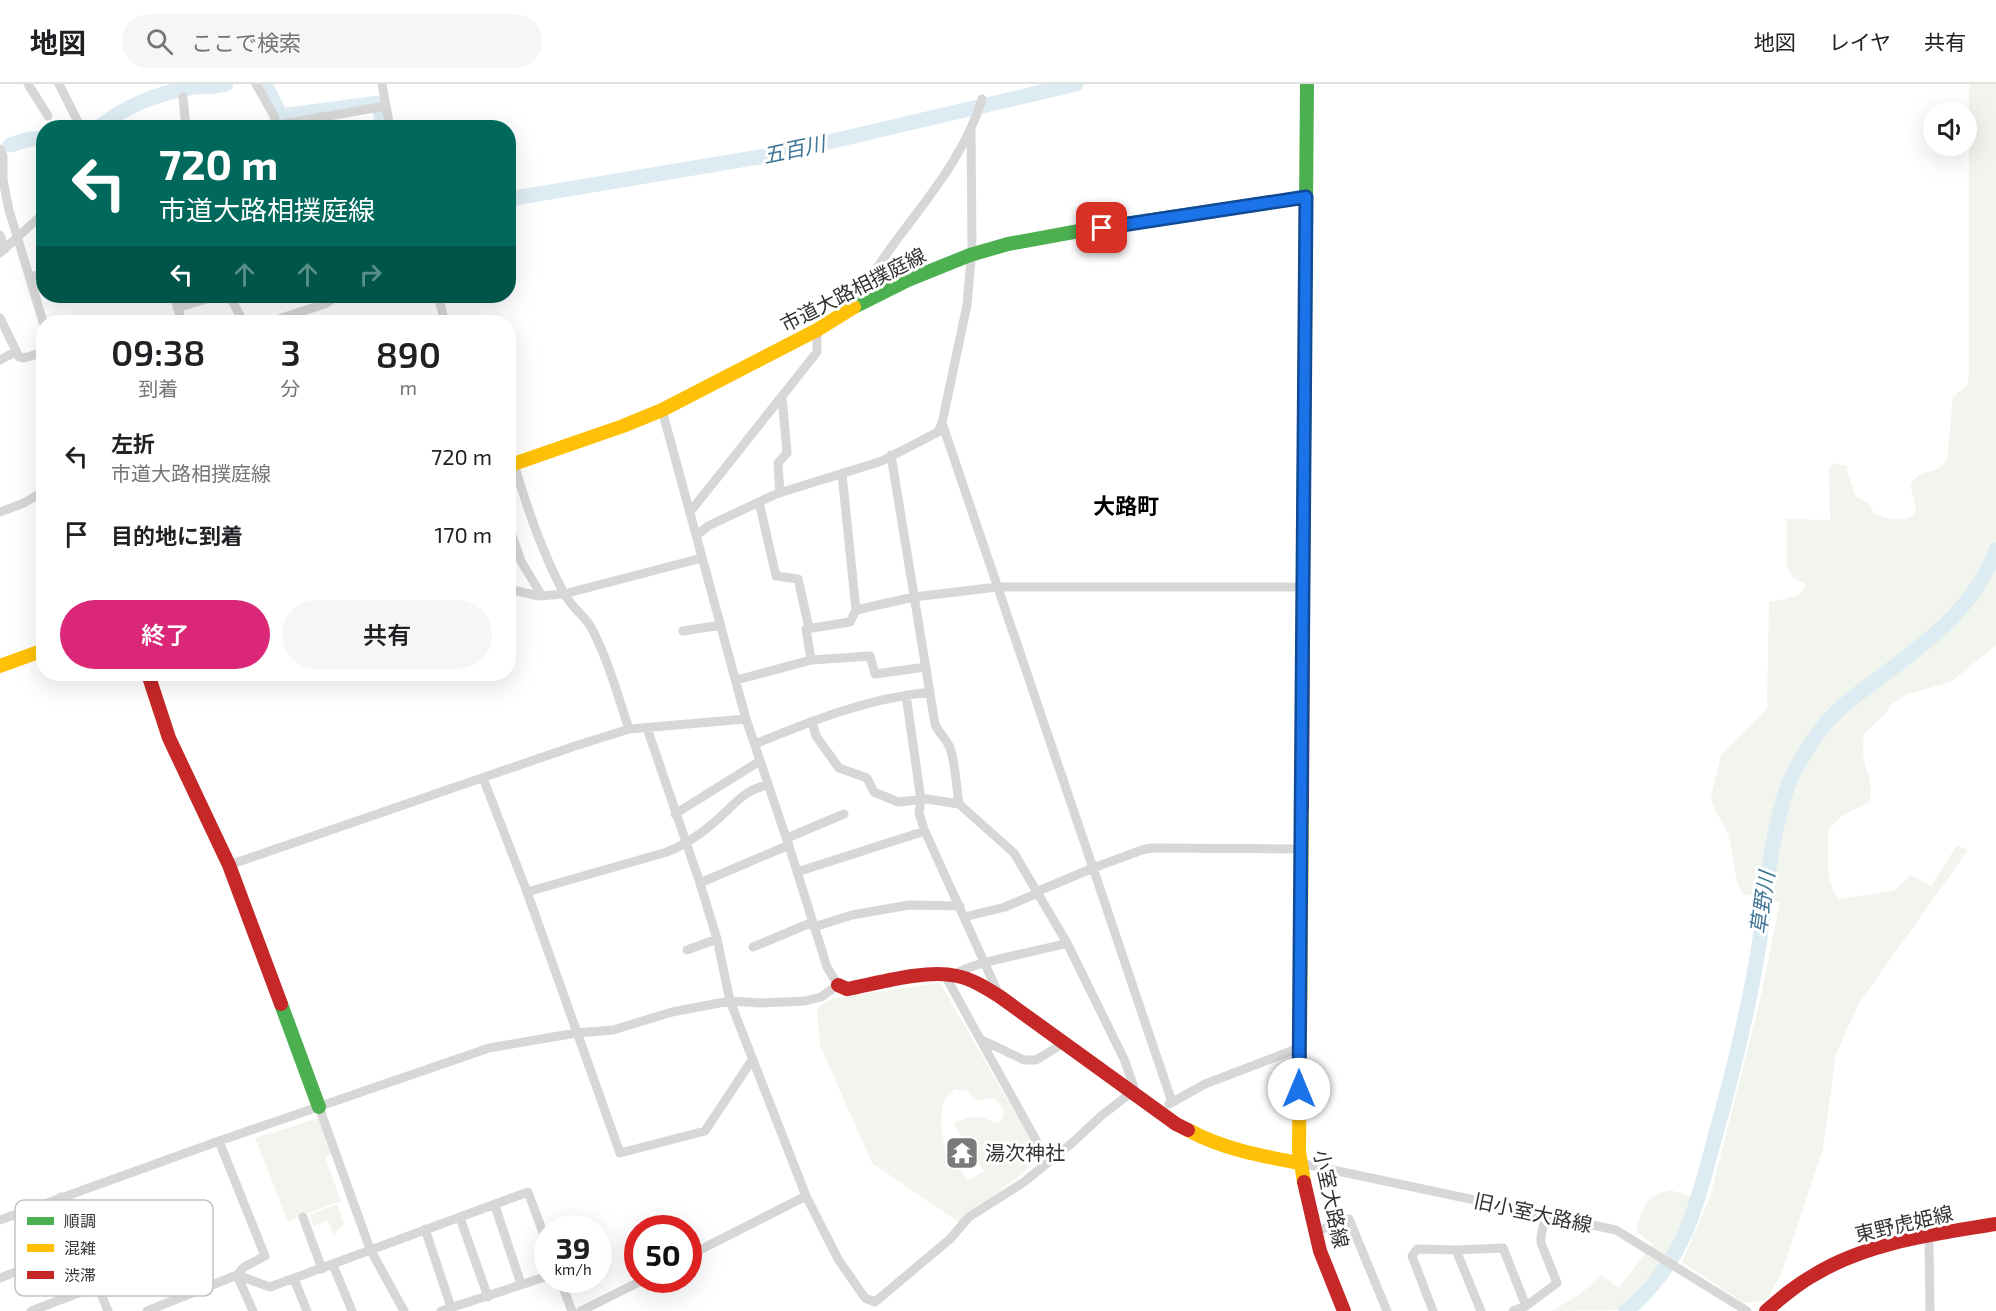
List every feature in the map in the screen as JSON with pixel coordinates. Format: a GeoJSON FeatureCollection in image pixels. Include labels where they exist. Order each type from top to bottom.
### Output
{"type":"FeatureCollection","features":[{"type":"Feature","properties":{"kind":"street"},"geometry":{"type":"LineString","coordinates":[[28,84],[48,116]]}},
{"type":"Feature","properties":{"kind":"street"},"geometry":{"type":"LineString","coordinates":[[59,84],[77,120]]}},
{"type":"Feature","properties":{"kind":"street"},"geometry":{"type":"LineString","coordinates":[[256,84],[275,120]]}},
{"type":"Feature","properties":{"kind":"street"},"geometry":{"type":"LineString","coordinates":[[382,84],[389,120]]}},
{"type":"Feature","properties":{"kind":"street","name":"小室大路線"},"geometry":{"type":"LineString","coordinates":[[1307,84],[1300,849],[1300,1163],[1315,1232],[1344,1311]]}},
{"type":"Feature","properties":{"kind":"street"},"geometry":{"type":"LineString","coordinates":[[183,97],[185,120]]}},
{"type":"Feature","properties":{"kind":"street"},"geometry":{"type":"LineString","coordinates":[[854,307],[866,285],[950,169],[971,129],[982,99]]}},
{"type":"Feature","properties":{"kind":"street"},"geometry":{"type":"LineString","coordinates":[[310,120],[386,106]]}},
{"type":"Feature","properties":{"kind":"street"},"geometry":{"type":"LineString","coordinates":[[697,535],[708,526],[780,493],[882,461],[938,432],[942,423],[967,305],[972,248],[971,129]]}},
{"type":"Feature","properties":{"kind":"street"},"geometry":{"type":"LineString","coordinates":[[0,149],[3,156],[2,181],[36,298]]}},
{"type":"Feature","properties":{"kind":"street","name":"市道大路相撲庭線"},"geometry":{"type":"LineString","coordinates":[[516,463],[662,410],[817,330],[854,307],[908,280],[970,255],[1008,244],[1079,231],[1306,197]]}},
{"type":"Feature","properties":{"kind":"street"},"geometry":{"type":"LineString","coordinates":[[3,251],[36,221]]}},
{"type":"Feature","properties":{"kind":"street"},"geometry":{"type":"LineString","coordinates":[[0,235],[3,251]]}},
{"type":"Feature","properties":{"kind":"street"},"geometry":{"type":"LineString","coordinates":[[30,278],[36,275]]}},
{"type":"Feature","properties":{"kind":"street"},"geometry":{"type":"LineString","coordinates":[[176,303],[180,315]]}},
{"type":"Feature","properties":{"kind":"street"},"geometry":{"type":"LineString","coordinates":[[177,308],[193,303]]}},
{"type":"Feature","properties":{"kind":"street"},"geometry":{"type":"LineString","coordinates":[[291,315],[326,303]]}},
{"type":"Feature","properties":{"kind":"street"},"geometry":{"type":"LineString","coordinates":[[0,318],[19,357],[36,354]]}},
{"type":"Feature","properties":{"kind":"street"},"geometry":{"type":"LineString","coordinates":[[690,512],[817,352],[817,330]]}},
{"type":"Feature","properties":{"kind":"street"},"geometry":{"type":"LineString","coordinates":[[0,360],[15,352]]}},
{"type":"Feature","properties":{"kind":"street"},"geometry":{"type":"LineString","coordinates":[[780,493],[778,462],[787,453],[782,396]]}},
{"type":"Feature","properties":{"kind":"street"},"geometry":{"type":"LineString","coordinates":[[662,410],[746,719],[827,967],[838,986],[847,989],[950,975],[975,982],[999,996],[1176,1124],[1208,1141],[1245,1153],[1300,1163]]}},
{"type":"Feature","properties":{"kind":"street"},"geometry":{"type":"LineString","coordinates":[[942,423],[1172,1102]]}},
{"type":"Feature","properties":{"kind":"street"},"geometry":{"type":"LineString","coordinates":[[891,455],[935,724],[940,736],[946,740],[950,748],[959,804]]}},
{"type":"Feature","properties":{"kind":"street"},"geometry":{"type":"LineString","coordinates":[[809,628],[850,622],[856,610],[842,474]]}},
{"type":"Feature","properties":{"kind":"street"},"geometry":{"type":"LineString","coordinates":[[516,478],[564,594],[576,612],[591,627],[629,729]]}},
{"type":"Feature","properties":{"kind":"street"},"geometry":{"type":"LineString","coordinates":[[0,512],[36,496]]}},
{"type":"Feature","properties":{"kind":"street"},"geometry":{"type":"LineString","coordinates":[[759,502],[776,576],[798,579],[809,628],[806,629],[811,660]]}},
{"type":"Feature","properties":{"kind":"street"},"geometry":{"type":"LineString","coordinates":[[516,547],[521,561],[542,596]]}},
{"type":"Feature","properties":{"kind":"street"},"geometry":{"type":"LineString","coordinates":[[516,591],[542,596],[564,594],[702,558]]}},
{"type":"Feature","properties":{"kind":"street"},"geometry":{"type":"LineString","coordinates":[[856,610],[915,597],[996,587],[1303,587]]}},
{"type":"Feature","properties":{"kind":"street"},"geometry":{"type":"LineString","coordinates":[[683,631],[721,626]]}},
{"type":"Feature","properties":{"kind":"street"},"geometry":{"type":"LineString","coordinates":[[0,666],[36,653]]}},
{"type":"Feature","properties":{"kind":"street"},"geometry":{"type":"LineString","coordinates":[[737,680],[811,660],[870,656],[875,674],[926,667]]}},
{"type":"Feature","properties":{"kind":"street"},"geometry":{"type":"LineString","coordinates":[[150,681],[169,738],[229,865],[370,1249],[404,1311]]}},
{"type":"Feature","properties":{"kind":"street"},"geometry":{"type":"LineString","coordinates":[[755,744],[837,711],[888,697],[930,692]]}},
{"type":"Feature","properties":{"kind":"street"},"geometry":{"type":"LineString","coordinates":[[906,695],[921,800],[919,813],[999,996]]}},
{"type":"Feature","properties":{"kind":"street"},"geometry":{"type":"LineString","coordinates":[[229,865],[629,729],[746,719]]}},
{"type":"Feature","properties":{"kind":"street"},"geometry":{"type":"LineString","coordinates":[[647,728],[700,883],[717,939],[730,1001],[806,1196],[838,1259],[865,1298],[875,1302],[950,1239],[969,1217],[1024,1182],[1132,1092],[1134,1087],[1124,1059],[1067,943],[1014,853],[959,804],[927,799],[898,802],[874,792],[867,778],[839,768],[816,736],[812,721]]}},
{"type":"Feature","properties":{"kind":"street"},"geometry":{"type":"LineString","coordinates":[[675,814],[760,761]]}},
{"type":"Feature","properties":{"kind":"street"},"geometry":{"type":"LineString","coordinates":[[483,778],[527,892],[620,1153],[705,1131],[752,1060]]}},
{"type":"Feature","properties":{"kind":"street"},"geometry":{"type":"LineString","coordinates":[[527,892],[667,852],[686,844],[713,824],[738,799],[757,787],[768,785]]}},
{"type":"Feature","properties":{"kind":"street"},"geometry":{"type":"LineString","coordinates":[[700,883],[843,814]]}},
{"type":"Feature","properties":{"kind":"street"},"geometry":{"type":"LineString","coordinates":[[797,872],[925,831]]}},
{"type":"Feature","properties":{"kind":"street"},"geometry":{"type":"LineString","coordinates":[[964,917],[1005,907],[1093,868],[1142,850],[1152,848],[1300,849]]}},
{"type":"Feature","properties":{"kind":"street"},"geometry":{"type":"LineString","coordinates":[[753,947],[814,924],[852,915],[909,905],[960,906]]}},
{"type":"Feature","properties":{"kind":"street"},"geometry":{"type":"LineString","coordinates":[[687,950],[717,939]]}},
{"type":"Feature","properties":{"kind":"street"},"geometry":{"type":"LineString","coordinates":[[950,975],[985,963],[1050,949],[1067,943]]}},
{"type":"Feature","properties":{"kind":"street"},"geometry":{"type":"LineString","coordinates":[[950,975],[980,1039],[1048,1162]]}},
{"type":"Feature","properties":{"kind":"street"},"geometry":{"type":"LineString","coordinates":[[53,1200],[489,1048],[576,1033],[613,1030],[672,1012],[730,1001],[761,1003],[805,1001],[821,997],[838,986]]}},
{"type":"Feature","properties":{"kind":"street"},"geometry":{"type":"LineString","coordinates":[[980,1039],[1024,1060],[1036,1060],[1064,1043]]}},
{"type":"Feature","properties":{"kind":"street"},"geometry":{"type":"LineString","coordinates":[[1160,1112],[1172,1102],[1205,1084],[1299,1048]]}},
{"type":"Feature","properties":{"kind":"street"},"geometry":{"type":"LineString","coordinates":[[213,1285],[237,1275],[244,1267],[265,1256],[219,1141]]}},
{"type":"Feature","properties":{"kind":"street","name":"旧小室大路線"},"geometry":{"type":"LineString","coordinates":[[1300,1163],[1616,1230],[1747,1311]]}},
{"type":"Feature","properties":{"kind":"street"},"geometry":{"type":"LineString","coordinates":[[237,1275],[270,1287],[528,1192],[537,1215]]}},
{"type":"Feature","properties":{"kind":"street"},"geometry":{"type":"LineString","coordinates":[[702,1249],[806,1196]]}},
{"type":"Feature","properties":{"kind":"street"},"geometry":{"type":"LineString","coordinates":[[495,1206],[521,1284]]}},
{"type":"Feature","properties":{"kind":"street"},"geometry":{"type":"LineString","coordinates":[[0,1220],[15,1214]]}},
{"type":"Feature","properties":{"kind":"street"},"geometry":{"type":"LineString","coordinates":[[1513,1311],[1526,1306],[1557,1283],[1542,1243],[1541,1236],[1546,1214]]}},
{"type":"Feature","properties":{"kind":"street"},"geometry":{"type":"LineString","coordinates":[[303,1217],[322,1269]]}},
{"type":"Feature","properties":{"kind":"street"},"geometry":{"type":"LineString","coordinates":[[460,1218],[488,1297]]}},
{"type":"Feature","properties":{"kind":"street"},"geometry":{"type":"LineString","coordinates":[[1315,1232],[1349,1219],[1387,1311]]}},
{"type":"Feature","properties":{"kind":"street","name":"東野虎姫線"},"geometry":{"type":"LineString","coordinates":[[1766,1311],[1776,1300],[1797,1285],[1859,1252],[1927,1236],[1996,1224]]}},
{"type":"Feature","properties":{"kind":"street"},"geometry":{"type":"LineString","coordinates":[[425,1229],[451,1307]]}},
{"type":"Feature","properties":{"kind":"street"},"geometry":{"type":"LineString","coordinates":[[1927,1236],[1930,1311]]}},
{"type":"Feature","properties":{"kind":"street"},"geometry":{"type":"LineString","coordinates":[[1433,1311],[1412,1256],[1418,1250],[1503,1248],[1526,1306]]}},
{"type":"Feature","properties":{"kind":"street"},"geometry":{"type":"LineString","coordinates":[[1456,1250],[1481,1311]]}},
{"type":"Feature","properties":{"kind":"street"},"geometry":{"type":"LineString","coordinates":[[333,1265],[352,1311]]}},
{"type":"Feature","properties":{"kind":"street"},"geometry":{"type":"LineString","coordinates":[[0,1278],[15,1272]]}},
{"type":"Feature","properties":{"kind":"street"},"geometry":{"type":"LineString","coordinates":[[237,1275],[253,1311]]}},
{"type":"Feature","properties":{"kind":"street"},"geometry":{"type":"LineString","coordinates":[[294,1279],[307,1311]]}},
{"type":"Feature","properties":{"kind":"street"},"geometry":{"type":"LineString","coordinates":[[441,1311],[534,1280]]}},
{"type":"Feature","properties":{"kind":"street"},"geometry":{"type":"LineString","coordinates":[[581,1311],[624,1290]]}},
{"type":"Feature","properties":{"kind":"street"},"geometry":{"type":"LineString","coordinates":[[565,1293],[572,1311]]}},
{"type":"Feature","properties":{"kind":"street"},"geometry":{"type":"LineString","coordinates":[[31,1311],[71,1296]]}},
{"type":"Feature","properties":{"kind":"street"},"geometry":{"type":"LineString","coordinates":[[101,1296],[108,1311]]}},
{"type":"Feature","properties":{"kind":"street"},"geometry":{"type":"LineString","coordinates":[[147,1311],[184,1296]]}},
{"type":"Feature","properties":{"kind":"shaded area"},"geometry":{"type":"Polygon","coordinates":[[[1969,84],[1996,84],[1996,645],[1951,682],[1908,694],[1892,704],[1864,734],[1863,754],[1871,796],[1869,802],[1840,817],[1828,831],[1829,876],[1839,899],[1894,891],[1910,875],[1931,886],[1957,845],[1968,850],[1859,1003],[1836,1054],[1823,1149],[1781,1275],[1766,1300],[1744,1303],[1682,1262],[1710,1197],[1760,1000],[1780,902],[1742,894],[1729,838],[1711,796],[1721,755],[1767,709],[1769,602],[1794,596],[1805,588],[1804,583],[1793,578],[1787,566],[1787,519],[1830,520],[1829,468],[1834,463],[1846,466],[1855,496],[1868,503],[1875,514],[1906,519],[1915,514],[1916,508],[1910,484],[1920,475],[1940,468],[1947,459],[1953,397],[1968,384],[1969,372],[1969,156],[1977,156],[1977,102],[1969,102],[1969,84]]]}},
{"type":"Feature","properties":{"kind":"shaded area"},"geometry":{"type":"Polygon","coordinates":[[[940,983],[1041,1158],[960,1223],[872,1163],[820,1045],[817,1008],[833,998],[940,983]],[[955,1089],[945,1098],[942,1106],[941,1128],[945,1148],[968,1181],[984,1171],[954,1125],[956,1122],[974,1117],[999,1123],[1004,1115],[1002,1106],[995,1099],[977,1100],[968,1091],[955,1089]]]}},
{"type":"Feature","properties":{"kind":"shaded area"},"geometry":{"type":"Polygon","coordinates":[[[319,1118],[336,1152],[325,1157],[341,1201],[288,1221],[255,1138],[319,1118]]]}},
{"type":"Feature","properties":{"kind":"shaded area"},"geometry":{"type":"Polygon","coordinates":[[[1670,1190],[1694,1197],[1657,1273],[1621,1310],[1552,1311],[1580,1294],[1602,1275],[1618,1288],[1653,1244],[1636,1231],[1646,1204],[1654,1196],[1670,1190]]]}},
{"type":"Feature","properties":{"kind":"shaded area"},"geometry":{"type":"Polygon","coordinates":[[[337,1204],[344,1224],[334,1236],[328,1221],[314,1226],[309,1215],[337,1204]]]}},
{"type":"Feature","properties":{"kind":"waterway","name":"五百川"},"geometry":{"type":"LineString","coordinates":[[108,120],[131,107],[167,93],[193,87],[226,84]]}},
{"type":"Feature","properties":{"kind":"waterway","name":"五百川"},"geometry":{"type":"LineString","coordinates":[[265,84],[281,116],[379,103],[382,120]]}},
{"type":"Feature","properties":{"kind":"waterway","name":"五百川"},"geometry":{"type":"LineString","coordinates":[[516,198],[777,154],[1076,84]]}},
{"type":"Feature","properties":{"kind":"waterway","name":"五百川"},"geometry":{"type":"LineString","coordinates":[[10,145],[36,139]]}},
{"type":"Feature","properties":{"kind":"waterway","name":"草野川"},"geometry":{"type":"LineString","coordinates":[[1626,1311],[1648,1290],[1672,1258],[1689,1223],[1699,1194],[1746,1014],[1756,964],[1774,840],[1789,783],[1801,759],[1823,726],[1856,695],[1946,624],[1975,591],[1996,550]]}},
{"type":"Feature","properties":{"kind":"traffic: fast"},"geometry":{"type":"LineString","coordinates":[[1303,582],[1307,84]]}},
{"type":"Feature","properties":{"kind":"traffic: fast"},"geometry":{"type":"LineString","coordinates":[[854,307],[908,280],[970,255],[1008,244],[1306,197]]}},
{"type":"Feature","properties":{"kind":"traffic: fast"},"geometry":{"type":"LineString","coordinates":[[281,1004],[319,1107]]}},
{"type":"Feature","properties":{"kind":"traffic: slow"},"geometry":{"type":"LineString","coordinates":[[516,463],[662,410],[817,330],[854,307]]}},
{"type":"Feature","properties":{"kind":"traffic: slow"},"geometry":{"type":"LineString","coordinates":[[0,666],[36,653]]}},
{"type":"Feature","properties":{"kind":"traffic: slow"},"geometry":{"type":"LineString","coordinates":[[1302,808],[1299,1151],[1304,1182]]}},
{"type":"Feature","properties":{"kind":"traffic: slow"},"geometry":{"type":"LineString","coordinates":[[1188,1130],[1229,1147],[1300,1163]]}},
{"type":"Feature","properties":{"kind":"traffic: jam"},"geometry":{"type":"LineString","coordinates":[[1302,808],[1303,582]]}},
{"type":"Feature","properties":{"kind":"traffic: jam"},"geometry":{"type":"LineString","coordinates":[[150,681],[169,738],[229,865],[281,1004]]}},
{"type":"Feature","properties":{"kind":"traffic: jam"},"geometry":{"type":"LineString","coordinates":[[838,985],[847,989],[931,974],[968,979],[999,996],[1176,1124],[1188,1130]]}},
{"type":"Feature","properties":{"kind":"traffic: jam"},"geometry":{"type":"LineString","coordinates":[[1304,1182],[1320,1251],[1344,1311]]}},
{"type":"Feature","properties":{"kind":"traffic: jam"},"geometry":{"type":"LineString","coordinates":[[1766,1311],[1807,1279],[1857,1255],[1902,1241],[1996,1224]]}},
{"type":"Feature","properties":{"kind":"place","name":"湯次神社"},"geometry":{"type":"Point","coordinates":[962,1153]}},
{"type":"Feature","properties":{"kind":"district","name":"大路町"},"geometry":{"type":"Point","coordinates":[1126,506]}},
{"type":"Feature","properties":{"kind":"route"},"geometry":{"type":"LineString","coordinates":[[1102,228],[1306,197],[1299,1089]]}}]}
